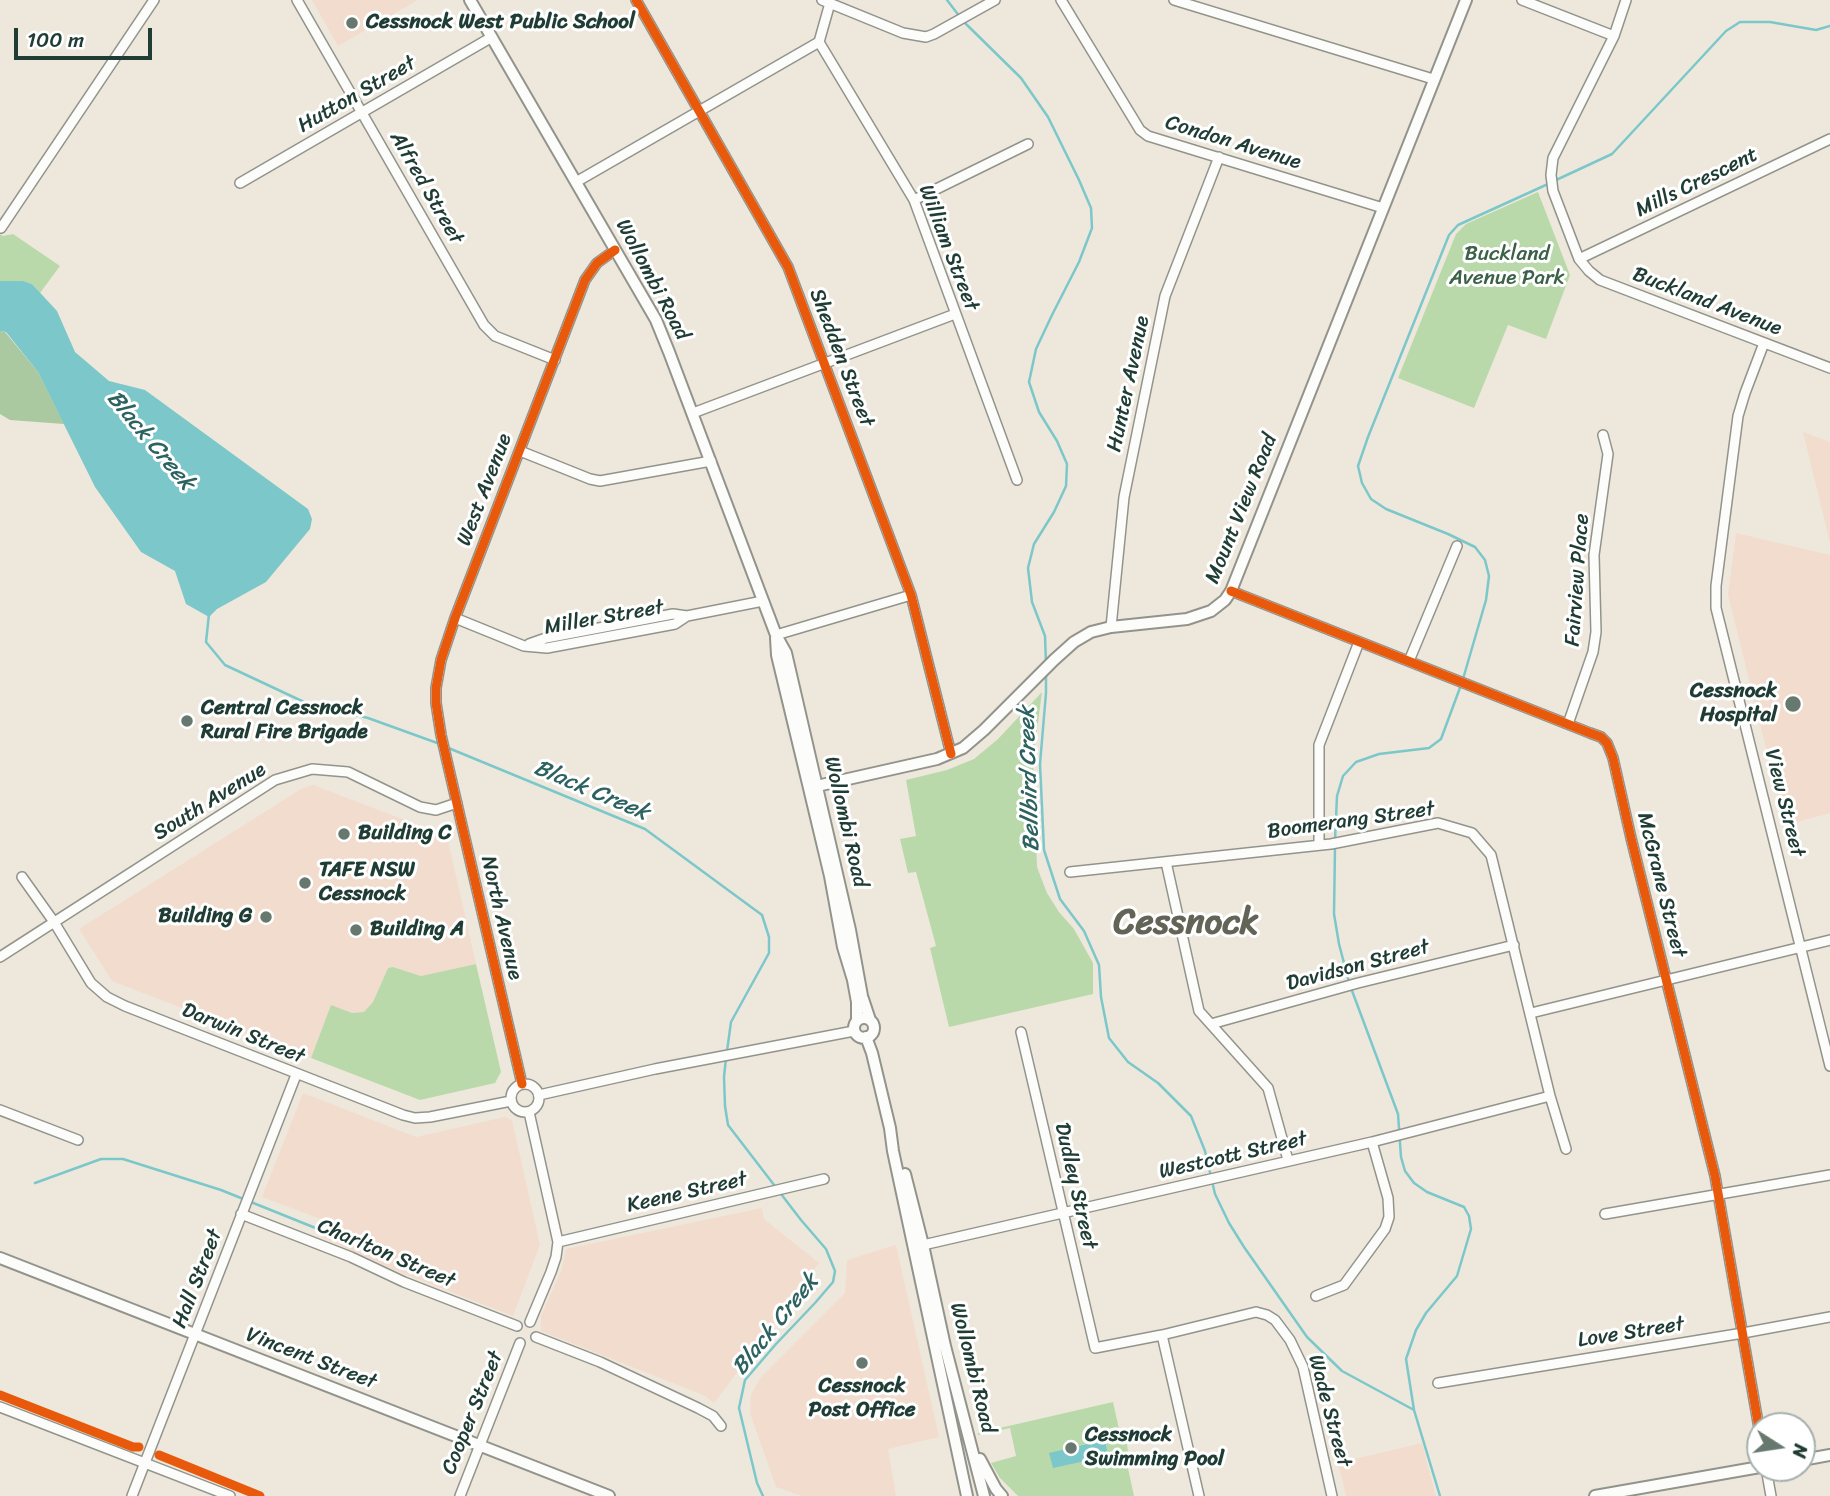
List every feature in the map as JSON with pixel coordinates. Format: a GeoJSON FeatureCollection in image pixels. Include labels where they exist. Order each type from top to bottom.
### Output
{"type":"FeatureCollection","features":[{"type":"Feature","properties":{"kind":"main road","name":"Wollombi Road"},"geometry":{"type":"LineString","coordinates":[[471,0],[663,335],[776,635],[786,653],[850,930],[862,996],[870,1020]]}},
{"type":"Feature","properties":{"kind":"main road","name":"Mount View Road"},"geometry":{"type":"LineString","coordinates":[[817,786],[927,761],[963,748],[1083,635],[1111,626],[1197,617],[1219,606],[1231,591],[1466,0]]}},
{"type":"Feature","properties":{"kind":"main road","name":"Wollombi Road"},"geometry":{"type":"LineString","coordinates":[[776,635],[777,655],[857,1002],[856,1026]]}},
{"type":"Feature","properties":{"kind":"main road"},"geometry":{"type":"LineString","coordinates":[[800,750],[806,758],[811,780],[817,786],[814,795],[819,830]]}},
{"type":"Feature","properties":{"kind":"main road"},"geometry":{"type":"LineString","coordinates":[[865,1018],[870,1020],[873,1031],[866,1037],[860,1037],[856,1026],[865,1018]]}},
{"type":"Feature","properties":{"kind":"main road","name":"Wollombi Road"},"geometry":{"type":"LineString","coordinates":[[866,1037],[923,1245],[948,1359],[984,1496]]}},
{"type":"Feature","properties":{"kind":"main road","name":"Wollombi Road"},"geometry":{"type":"LineString","coordinates":[[890,1128],[892,1151],[967,1496]]}},
{"type":"Feature","properties":{"kind":"main road"},"geometry":{"type":"LineString","coordinates":[[909,1225],[916,1239],[923,1245],[919,1253],[918,1269]]}},
{"type":"Feature","properties":{"kind":"main road","name":"Vincent Street"},"geometry":{"type":"LineString","coordinates":[[0,1258],[609,1496]]}},
{"type":"Feature","properties":{"kind":"main road"},"geometry":{"type":"LineString","coordinates":[[970,1441],[1002,1496]]}},
{"type":"Feature","properties":{"kind":"main road"},"geometry":{"type":"LineString","coordinates":[[1595,1496],[1746,1469]]}},
{"type":"Feature","properties":{"kind":"street"},"geometry":{"type":"LineString","coordinates":[[1,228],[154,0]]}},
{"type":"Feature","properties":{"kind":"street","name":"Alfred Street"},"geometry":{"type":"LineString","coordinates":[[297,0],[484,325],[495,336],[555,360]]}},
{"type":"Feature","properties":{"kind":"street","name":"Shedden Street"},"geometry":{"type":"LineString","coordinates":[[636,0],[788,267],[911,596],[951,754]]}},
{"type":"Feature","properties":{"kind":"street"},"geometry":{"type":"LineString","coordinates":[[576,182],[818,42],[826,2],[903,33],[926,37],[995,0]]}},
{"type":"Feature","properties":{"kind":"street","name":"Condon Avenue"},"geometry":{"type":"LineString","coordinates":[[1061,0],[1140,130],[1148,136],[1383,208]]}},
{"type":"Feature","properties":{"kind":"street"},"geometry":{"type":"LineString","coordinates":[[1174,0],[1433,79]]}},
{"type":"Feature","properties":{"kind":"street"},"geometry":{"type":"LineString","coordinates":[[1522,0],[1614,36]]}},
{"type":"Feature","properties":{"kind":"street"},"geometry":{"type":"LineString","coordinates":[[1579,259],[1553,191],[1553,158],[1614,36],[1626,0]]}},
{"type":"Feature","properties":{"kind":"street","name":"Hutton Street"},"geometry":{"type":"LineString","coordinates":[[240,183],[492,37]]}},
{"type":"Feature","properties":{"kind":"street","name":"William Street"},"geometry":{"type":"LineString","coordinates":[[818,42],[914,200],[1017,480]]}},
{"type":"Feature","properties":{"kind":"street","name":"Mills Crescent"},"geometry":{"type":"LineString","coordinates":[[1579,259],[1830,139]]}},
{"type":"Feature","properties":{"kind":"street"},"geometry":{"type":"LineString","coordinates":[[914,200],[1028,144]]}},
{"type":"Feature","properties":{"kind":"street","name":"Hunter Avenue"},"geometry":{"type":"LineString","coordinates":[[1111,626],[1124,496],[1165,296],[1219,157]]}},
{"type":"Feature","properties":{"kind":"street","name":"West Avenue"},"geometry":{"type":"LineString","coordinates":[[447,760],[436,703],[441,660],[589,274],[597,263],[615,250]]}},
{"type":"Feature","properties":{"kind":"street","name":"Buckland Avenue"},"geometry":{"type":"LineString","coordinates":[[1579,259],[1600,280],[1830,368]]}},
{"type":"Feature","properties":{"kind":"street"},"geometry":{"type":"LineString","coordinates":[[693,413],[955,314]]}},
{"type":"Feature","properties":{"kind":"street","name":"View Street"},"geometry":{"type":"LineString","coordinates":[[1764,343],[1738,416],[1716,586],[1716,608],[1830,1066]]}},
{"type":"Feature","properties":{"kind":"street","name":"Fairview Place"},"geometry":{"type":"LineString","coordinates":[[1568,724],[1593,652],[1596,632],[1594,555],[1608,454],[1603,435]]}},
{"type":"Feature","properties":{"kind":"street"},"geometry":{"type":"LineString","coordinates":[[520,451],[600,481],[710,461]]}},
{"type":"Feature","properties":{"kind":"street"},"geometry":{"type":"LineString","coordinates":[[1409,661],[1457,546]]}},
{"type":"Feature","properties":{"kind":"street","name":"McGrane Street"},"geometry":{"type":"LineString","coordinates":[[1231,591],[1601,737],[1609,748],[1719,1193],[1756,1412]]}},
{"type":"Feature","properties":{"kind":"street"},"geometry":{"type":"LineString","coordinates":[[776,635],[911,596]]}},
{"type":"Feature","properties":{"kind":"street","name":"Miller Street"},"geometry":{"type":"LineString","coordinates":[[455,618],[524,646],[547,648],[675,624],[687,616],[763,601]]}},
{"type":"Feature","properties":{"kind":"street"},"geometry":{"type":"LineString","coordinates":[[1319,845],[1319,745],[1359,642]]}},
{"type":"Feature","properties":{"kind":"street","name":"North Avenue"},"geometry":{"type":"LineString","coordinates":[[447,760],[522,1084]]}},
{"type":"Feature","properties":{"kind":"street","name":"South Avenue"},"geometry":{"type":"LineString","coordinates":[[0,957],[275,780],[312,769],[348,772],[428,809],[440,809],[457,803]]}},
{"type":"Feature","properties":{"kind":"street","name":"Boomerang Street"},"geometry":{"type":"LineString","coordinates":[[1069,872],[1336,843],[1438,824],[1472,832],[1491,855],[1550,1096],[1566,1149]]}},
{"type":"Feature","properties":{"kind":"street"},"geometry":{"type":"LineString","coordinates":[[1166,862],[1199,1011],[1268,1088],[1288,1160]]}},
{"type":"Feature","properties":{"kind":"street","name":"Darwin Street"},"geometry":{"type":"LineString","coordinates":[[22,877],[54,922],[91,984],[107,997],[125,1006],[402,1115],[430,1117],[511,1101]]}},
{"type":"Feature","properties":{"kind":"street"},"geometry":{"type":"LineString","coordinates":[[1531,1013],[1830,940]]}},
{"type":"Feature","properties":{"kind":"street","name":"Davidson Street"},"geometry":{"type":"LineString","coordinates":[[1211,1024],[1358,983],[1514,945]]}},
{"type":"Feature","properties":{"kind":"street"},"geometry":{"type":"LineString","coordinates":[[539,1095],[856,1026]]}},
{"type":"Feature","properties":{"kind":"street","name":"Dudley Street"},"geometry":{"type":"LineString","coordinates":[[1021,1032],[1095,1349],[1162,1335]]}},
{"type":"Feature","properties":{"kind":"street","name":"Hall Street"},"geometry":{"type":"LineString","coordinates":[[132,1496],[296,1074]]}},
{"type":"Feature","properties":{"kind":"street"},"geometry":{"type":"LineString","coordinates":[[522,1084],[533,1086],[539,1095],[537,1105],[529,1112],[519,1111],[511,1101],[513,1090],[522,1084]]}},
{"type":"Feature","properties":{"kind":"street","name":"Westcott Street"},"geometry":{"type":"LineString","coordinates":[[923,1245],[1372,1142],[1550,1096]]}},
{"type":"Feature","properties":{"kind":"street"},"geometry":{"type":"LineString","coordinates":[[0,1110],[78,1140]]}},
{"type":"Feature","properties":{"kind":"street"},"geometry":{"type":"LineString","coordinates":[[529,1112],[558,1241],[551,1272],[530,1322]]}},
{"type":"Feature","properties":{"kind":"street"},"geometry":{"type":"LineString","coordinates":[[1316,1296],[1344,1285],[1385,1229],[1389,1217],[1388,1198],[1372,1142]]}},
{"type":"Feature","properties":{"kind":"street"},"geometry":{"type":"LineString","coordinates":[[1605,1214],[1830,1175]]}},
{"type":"Feature","properties":{"kind":"street","name":"Keene Street"},"geometry":{"type":"LineString","coordinates":[[558,1241],[824,1179]]}},
{"type":"Feature","properties":{"kind":"street","name":"Charlton Street"},"geometry":{"type":"LineString","coordinates":[[242,1214],[517,1326]]}},
{"type":"Feature","properties":{"kind":"street","name":"Wade Street"},"geometry":{"type":"LineString","coordinates":[[1162,1335],[1256,1312],[1275,1320],[1283,1329],[1303,1367],[1332,1496]]}},
{"type":"Feature","properties":{"kind":"street","name":"Love Street"},"geometry":{"type":"LineString","coordinates":[[1438,1382],[1830,1317]]}},
{"type":"Feature","properties":{"kind":"street"},"geometry":{"type":"LineString","coordinates":[[530,1322],[536,1328],[536,1338],[529,1344],[520,1343],[514,1335],[517,1326],[530,1322]]}},
{"type":"Feature","properties":{"kind":"street"},"geometry":{"type":"LineString","coordinates":[[1162,1335],[1199,1496]]}},
{"type":"Feature","properties":{"kind":"street"},"geometry":{"type":"LineString","coordinates":[[536,1338],[600,1362],[698,1408],[713,1416],[722,1426]]}},
{"type":"Feature","properties":{"kind":"street","name":"Cooper Street"},"geometry":{"type":"LineString","coordinates":[[460,1496],[520,1343]]}},
{"type":"Feature","properties":{"kind":"street"},"geometry":{"type":"LineString","coordinates":[[0,1407],[230,1496]]}},
{"type":"Feature","properties":{"kind":"shaded area","name":"Cessnock West Public School"},"geometry":{"type":"Polygon","coordinates":[[[312,0],[418,0],[338,46],[312,0]]]}},
{"type":"Feature","properties":{"kind":"shaded area"},"geometry":{"type":"Polygon","coordinates":[[[1803,432],[1830,442],[1830,543],[1803,432]]]}},
{"type":"Feature","properties":{"kind":"shaded area","name":"Cessnock Hospital"},"geometry":{"type":"Polygon","coordinates":[[[1736,533],[1830,555],[1830,813],[1785,825],[1728,595],[1736,533]]]}},
{"type":"Feature","properties":{"kind":"shaded area","name":"TAFE NSW Cessnock"},"geometry":{"type":"Polygon","coordinates":[[[313,785],[447,836],[476,964],[421,976],[394,967],[388,968],[373,1002],[364,1012],[352,1013],[331,1006],[311,1058],[112,981],[79,929],[301,789],[313,785]]]}},
{"type":"Feature","properties":{"kind":"shaded area"},"geometry":{"type":"Polygon","coordinates":[[[303,1093],[416,1137],[505,1117],[512,1120],[540,1245],[513,1316],[392,1269],[317,1235],[323,1220],[262,1197],[303,1093]]]}},
{"type":"Feature","properties":{"kind":"shaded area"},"geometry":{"type":"Polygon","coordinates":[[[762,1208],[764,1219],[819,1263],[714,1403],[703,1395],[541,1331],[541,1316],[561,1271],[566,1249],[762,1208]]]}},
{"type":"Feature","properties":{"kind":"shaded area"},"geometry":{"type":"Polygon","coordinates":[[[896,1245],[939,1437],[888,1449],[896,1496],[802,1496],[776,1487],[750,1413],[751,1394],[761,1377],[845,1293],[847,1260],[896,1245]]]}},
{"type":"Feature","properties":{"kind":"shaded area"},"geometry":{"type":"Polygon","coordinates":[[[1422,1443],[1436,1496],[1346,1496],[1338,1463],[1422,1443]]]}},
{"type":"Feature","properties":{"kind":"green space","name":"Buckland Avenue Park"},"geometry":{"type":"Polygon","coordinates":[[[1538,192],[1570,275],[1546,339],[1508,325],[1474,408],[1398,378],[1456,234],[1466,224],[1538,192]]]}},
{"type":"Feature","properties":{"kind":"green space"},"geometry":{"type":"Polygon","coordinates":[[[0,234],[13,234],[60,266],[40,293],[32,284],[23,281],[0,281],[0,234]]]}},
{"type":"Feature","properties":{"kind":"green space"},"geometry":{"type":"Polygon","coordinates":[[[0,331],[5,332],[38,372],[64,424],[10,420],[0,414],[0,331]]]}},
{"type":"Feature","properties":{"kind":"green space"},"geometry":{"type":"Polygon","coordinates":[[[1042,692],[1033,760],[1037,867],[1047,893],[1074,929],[1093,963],[1093,994],[949,1027],[930,948],[936,946],[916,872],[908,873],[900,839],[916,836],[906,780],[947,770],[974,759],[998,739],[1042,692]]]}},
{"type":"Feature","properties":{"kind":"green space"},"geometry":{"type":"Polygon","coordinates":[[[476,964],[501,1072],[495,1083],[420,1100],[311,1058],[331,1005],[352,1013],[364,1012],[373,1002],[388,968],[393,967],[421,976],[476,964]]]}},
{"type":"Feature","properties":{"kind":"green space","name":"Cessnock Swimming Pool"},"geometry":{"type":"Polygon","coordinates":[[[1113,1402],[1121,1438],[1127,1443],[1126,1459],[1134,1496],[1018,1496],[1000,1478],[991,1463],[1016,1456],[1010,1428],[978,1435],[978,1433],[1113,1402]]]}},
{"type":"Feature","properties":{"kind":"water"},"geometry":{"type":"Polygon","coordinates":[[[0,281],[23,281],[32,284],[57,311],[75,352],[109,381],[145,390],[308,509],[312,519],[310,529],[266,582],[217,609],[209,617],[186,604],[175,571],[141,552],[95,487],[38,372],[6,332],[0,331],[0,281]]]}},
{"type":"Feature","properties":{"kind":"water"},"geometry":{"type":"Polygon","coordinates":[[[1105,1440],[1108,1456],[1053,1468],[1049,1453],[1105,1440]]]}},
{"type":"Feature","properties":{"kind":"waterway","name":"Bellbird Creek"},"geometry":{"type":"LineString","coordinates":[[947,0],[960,17]]}},
{"type":"Feature","properties":{"kind":"waterway","name":"Bellbird Creek"},"geometry":{"type":"LineString","coordinates":[[964,22],[1021,78],[1048,117],[1091,208],[1092,228],[1079,262],[1036,349],[1029,382],[1039,412],[1067,464],[1066,486],[1034,544],[1028,568],[1032,602],[1045,636],[1046,664]]}},
{"type":"Feature","properties":{"kind":"waterway"},"geometry":{"type":"LineString","coordinates":[[1554,181],[1612,154],[1726,31],[1740,22],[1770,22],[1816,30],[1830,26]]}},
{"type":"Feature","properties":{"kind":"waterway"},"geometry":{"type":"LineString","coordinates":[[1463,679],[1486,600],[1489,576],[1485,560],[1475,547],[1386,509],[1371,499],[1362,483],[1358,466],[1449,235],[1458,225],[1548,184]]}},
{"type":"Feature","properties":{"kind":"waterway","name":"Black Creek"},"geometry":{"type":"LineString","coordinates":[[209,614],[206,642],[225,665],[304,702],[368,718],[440,744]]}},
{"type":"Feature","properties":{"kind":"waterway","name":"Bellbird Creek"},"geometry":{"type":"LineString","coordinates":[[1046,674],[1040,764],[1044,850],[1060,899],[1084,931],[1099,965],[1101,997],[1109,1038],[1128,1062],[1158,1083],[1191,1116],[1205,1151],[1215,1194],[1229,1223],[1307,1337],[1342,1371],[1414,1410],[1440,1496]]}},
{"type":"Feature","properties":{"kind":"waterway"},"geometry":{"type":"LineString","coordinates":[[1335,840],[1337,796],[1343,776],[1356,762],[1379,754],[1429,748],[1441,739],[1461,685]]}},
{"type":"Feature","properties":{"kind":"waterway","name":"Black Creek"},"geometry":{"type":"LineString","coordinates":[[446,747],[645,829],[762,915],[769,937],[769,953],[731,1022],[727,1051]]}},
{"type":"Feature","properties":{"kind":"waterway"},"geometry":{"type":"LineString","coordinates":[[1335,847],[1334,914],[1349,982]]}},
{"type":"Feature","properties":{"kind":"waterway"},"geometry":{"type":"LineString","coordinates":[[1351,988],[1398,1114],[1401,1157],[1405,1171],[1414,1183],[1427,1192],[1464,1207],[1471,1229],[1457,1276],[1426,1313],[1416,1330],[1406,1359],[1414,1410]]}},
{"type":"Feature","properties":{"kind":"waterway","name":"Black Creek"},"geometry":{"type":"LineString","coordinates":[[726,1058],[724,1077],[728,1125],[826,1249],[835,1271],[833,1282],[745,1380],[739,1408],[757,1483],[763,1496]]}},
{"type":"Feature","properties":{"kind":"waterway"},"geometry":{"type":"LineString","coordinates":[[35,1183],[101,1159],[123,1159],[221,1190],[318,1229]]}},
{"type":"Feature","properties":{"kind":"cycle path"},"geometry":{"type":"LineString","coordinates":[[636,0],[788,267],[911,595],[951,754]]}},
{"type":"Feature","properties":{"kind":"cycle path"},"geometry":{"type":"LineString","coordinates":[[522,1084],[441,735],[436,688],[441,660],[455,618],[585,280],[597,263],[615,250]]}},
{"type":"Feature","properties":{"kind":"cycle path"},"geometry":{"type":"LineString","coordinates":[[1231,591],[1601,737],[1607,743],[1613,758],[1715,1176],[1756,1412]]}},
{"type":"Feature","properties":{"kind":"cycle path"},"geometry":{"type":"LineString","coordinates":[[0,1395],[133,1447],[139,1447]]}},
{"type":"Feature","properties":{"kind":"cycle path"},"geometry":{"type":"LineString","coordinates":[[159,1455],[260,1496]]}},
{"type":"Feature","properties":{"kind":"place","name":"Cessnock West Public School"},"geometry":{"type":"Point","coordinates":[352,23]}},
{"type":"Feature","properties":{"kind":"place","name":"Cessnock Hospital"},"geometry":{"type":"Point","coordinates":[1793,704]}},
{"type":"Feature","properties":{"kind":"place","name":"Central Cessnock Rural Fire Brigade"},"geometry":{"type":"Point","coordinates":[187,721]}},
{"type":"Feature","properties":{"kind":"place","name":"Building C"},"geometry":{"type":"Point","coordinates":[344,834]}},
{"type":"Feature","properties":{"kind":"place","name":"TAFE NSW Cessnock"},"geometry":{"type":"Point","coordinates":[305,883]}},
{"type":"Feature","properties":{"kind":"place","name":"Building G"},"geometry":{"type":"Point","coordinates":[266,917]}},
{"type":"Feature","properties":{"kind":"place","name":"Building A"},"geometry":{"type":"Point","coordinates":[356,930]}},
{"type":"Feature","properties":{"kind":"place","name":"Cessnock Post Office"},"geometry":{"type":"Point","coordinates":[862,1363]}},
{"type":"Feature","properties":{"kind":"place","name":"Cessnock Swimming Pool"},"geometry":{"type":"Point","coordinates":[1071,1448]}},
{"type":"Feature","properties":{"kind":"district","name":"Cessnock"},"geometry":{"type":"Point","coordinates":[1186,924]}}]}
